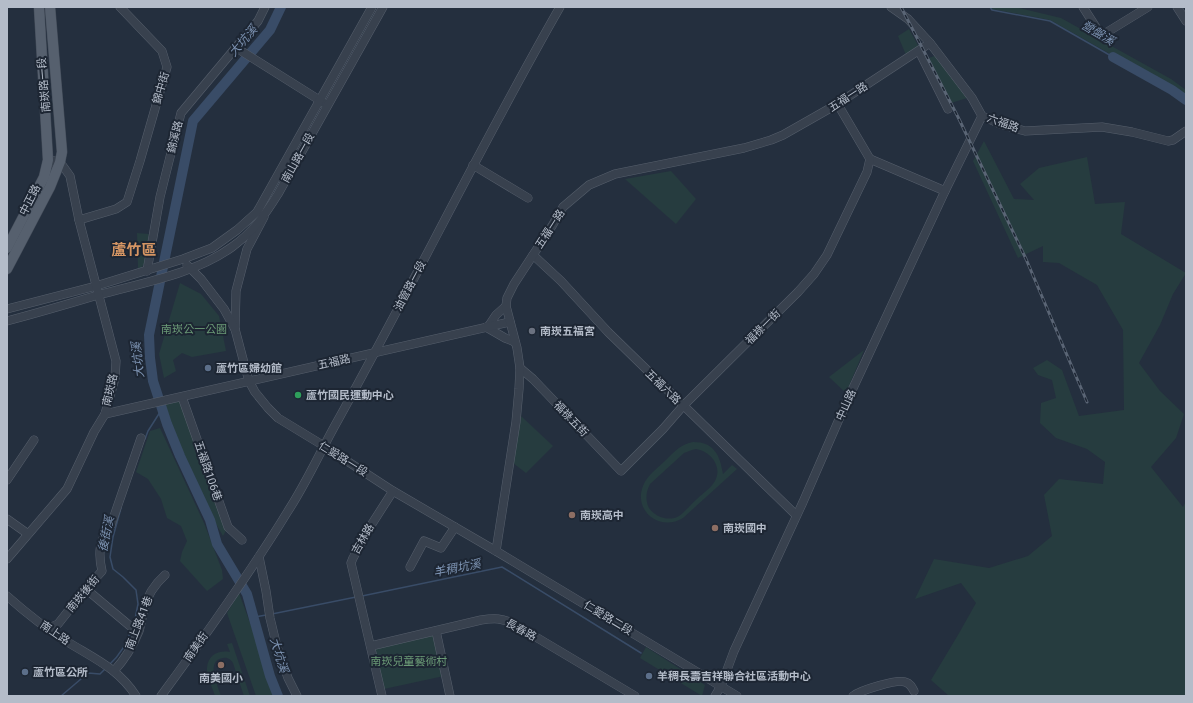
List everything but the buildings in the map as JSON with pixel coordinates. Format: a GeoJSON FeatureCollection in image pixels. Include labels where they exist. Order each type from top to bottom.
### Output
{"type":"FeatureCollection","features":[{"type":"Feature","properties":{"kind":"main road","name":"南崁路一段"},"geometry":{"type":"LineString","coordinates":[[39,7],[48,160]]}},
{"type":"Feature","properties":{"kind":"main road","name":"南崁路一段"},"geometry":{"type":"LineString","coordinates":[[50,7],[62,152],[60,162]]}},
{"type":"Feature","properties":{"kind":"main road","name":"中正路"},"geometry":{"type":"LineString","coordinates":[[7,269],[14,239],[44,176],[48,160]]}},
{"type":"Feature","properties":{"kind":"main road","name":"中正路"},"geometry":{"type":"LineString","coordinates":[[7,248],[50,187],[60,162]]}},
{"type":"Feature","properties":{"kind":"street","name":"錦中街"},"geometry":{"type":"LineString","coordinates":[[79,220],[116,209],[127,202],[167,67],[162,51],[120,7]]}},
{"type":"Feature","properties":{"kind":"street","name":"錦溪路"},"geometry":{"type":"LineString","coordinates":[[151,270],[160,197],[181,113],[258,21],[265,7]]}},
{"type":"Feature","properties":{"kind":"street","name":"南山路一段"},"geometry":{"type":"LineString","coordinates":[[98,295],[176,274],[211,259],[232,247],[264,217],[278,194],[372,7]]}},
{"type":"Feature","properties":{"kind":"street","name":"南山路一段"},"geometry":{"type":"LineString","coordinates":[[151,270],[212,248],[237,230],[257,212],[383,7]]}},
{"type":"Feature","properties":{"kind":"street","name":"油管路一段"},"geometry":{"type":"LineString","coordinates":[[258,559],[298,496],[375,353],[473,165],[560,7]]}},
{"type":"Feature","properties":{"kind":"street","name":"六福路"},"geometry":{"type":"LineString","coordinates":[[891,7],[908,18],[930,43],[972,98],[982,116],[1000,124],[1025,131],[1102,127],[1132,132],[1168,141],[1173,140],[1186,131]]}},
{"type":"Feature","properties":{"kind":"street"},"geometry":{"type":"LineString","coordinates":[[1083,7],[1099,32],[1104,34],[1148,7]]}},
{"type":"Feature","properties":{"kind":"street"},"geometry":{"type":"LineString","coordinates":[[1177,7],[1186,21]]}},
{"type":"Feature","properties":{"kind":"street","name":"五福一路"},"geometry":{"type":"LineString","coordinates":[[506,306],[507,298],[514,284],[563,207],[590,185],[603,178],[623,171],[744,148],[772,140],[792,132],[930,43]]}},
{"type":"Feature","properties":{"kind":"street"},"geometry":{"type":"LineString","coordinates":[[235,47],[324,103]]}},
{"type":"Feature","properties":{"kind":"street"},"geometry":{"type":"LineString","coordinates":[[919,51],[948,109]]}},
{"type":"Feature","properties":{"kind":"street"},"geometry":{"type":"LineString","coordinates":[[837,104],[870,159],[944,191]]}},
{"type":"Feature","properties":{"kind":"street","name":"中山路"},"geometry":{"type":"LineString","coordinates":[[715,696],[721,686],[734,651],[847,401],[944,191],[982,116]]}},
{"type":"Feature","properties":{"kind":"street","name":"福祿一街"},"geometry":{"type":"LineString","coordinates":[[621,471],[663,429],[683,406],[766,325],[814,274],[827,255],[867,172],[870,159]]}},
{"type":"Feature","properties":{"kind":"street"},"geometry":{"type":"LineString","coordinates":[[48,160],[60,162]]}},
{"type":"Feature","properties":{"kind":"street","name":"南崁路"},"geometry":{"type":"LineString","coordinates":[[7,559],[67,489],[94,432],[105,414],[114,378],[116,361],[79,220],[70,176],[60,162]]}},
{"type":"Feature","properties":{"kind":"street"},"geometry":{"type":"LineString","coordinates":[[473,165],[528,198]]}},
{"type":"Feature","properties":{"kind":"street","name":"仁愛路一段"},"geometry":{"type":"LineString","coordinates":[[235,329],[236,291],[247,249],[264,217]]}},
{"type":"Feature","properties":{"kind":"street","name":"五福六路"},"geometry":{"type":"LineString","coordinates":[[533,255],[561,281],[608,332],[796,515]]}},
{"type":"Feature","properties":{"kind":"street","name":"仁愛路一段"},"geometry":{"type":"LineString","coordinates":[[183,259],[201,279],[224,309],[235,329],[244,363],[255,392],[278,418],[393,491],[496,551]]}},
{"type":"Feature","properties":{"kind":"street"},"geometry":{"type":"LineString","coordinates":[[7,309],[151,270]]}},
{"type":"Feature","properties":{"kind":"street"},"geometry":{"type":"LineString","coordinates":[[7,321],[98,295]]}},
{"type":"Feature","properties":{"kind":"street"},"geometry":{"type":"LineString","coordinates":[[496,551],[516,422],[520,368],[517,348],[506,306]]}},
{"type":"Feature","properties":{"kind":"street"},"geometry":{"type":"LineString","coordinates":[[506,306],[487,327],[515,342]]}},
{"type":"Feature","properties":{"kind":"street","name":"五福路"},"geometry":{"type":"LineString","coordinates":[[105,414],[510,322]]}},
{"type":"Feature","properties":{"kind":"street","name":"福祿五街"},"geometry":{"type":"LineString","coordinates":[[520,368],[533,379],[621,471]]}},
{"type":"Feature","properties":{"kind":"street","name":"五福路106巷"},"geometry":{"type":"LineString","coordinates":[[182,397],[228,527],[242,540]]}},
{"type":"Feature","properties":{"kind":"street","name":"南崁後街"},"geometry":{"type":"LineString","coordinates":[[47,629],[58,624],[86,588],[102,571],[99,559],[101,543],[105,533],[111,525],[141,438]]}},
{"type":"Feature","properties":{"kind":"street"},"geometry":{"type":"LineString","coordinates":[[7,480],[34,440]]}},
{"type":"Feature","properties":{"kind":"street","name":"吉林路"},"geometry":{"type":"LineString","coordinates":[[382,696],[351,563],[368,530],[393,491]]}},
{"type":"Feature","properties":{"kind":"street"},"geometry":{"type":"LineString","coordinates":[[7,519],[28,534]]}},
{"type":"Feature","properties":{"kind":"street"},"geometry":{"type":"LineString","coordinates":[[410,567],[424,541],[441,548],[454,527]]}},
{"type":"Feature","properties":{"kind":"street","name":"仁愛路二段"},"geometry":{"type":"LineString","coordinates":[[496,551],[737,696]]}},
{"type":"Feature","properties":{"kind":"street"},"geometry":{"type":"LineString","coordinates":[[258,559],[266,590],[269,614],[277,647],[288,678],[297,696]]}},
{"type":"Feature","properties":{"kind":"street","name":"南美街"},"geometry":{"type":"LineString","coordinates":[[161,696],[258,559]]}},
{"type":"Feature","properties":{"kind":"street","name":"南上路41巷"},"geometry":{"type":"LineString","coordinates":[[110,668],[129,653],[135,628],[149,596],[160,579],[165,575]]}},
{"type":"Feature","properties":{"kind":"street"},"geometry":{"type":"LineString","coordinates":[[86,588],[135,628]]}},
{"type":"Feature","properties":{"kind":"street","name":"南上路"},"geometry":{"type":"LineString","coordinates":[[7,596],[47,629],[110,668],[129,685],[136,696]]}},
{"type":"Feature","properties":{"kind":"street","name":"長春路"},"geometry":{"type":"LineString","coordinates":[[371,646],[481,620],[493,618],[504,620],[514,624],[635,696]]}},
{"type":"Feature","properties":{"kind":"street"},"geometry":{"type":"LineString","coordinates":[[436,631],[450,696]]}},
{"type":"Feature","properties":{"kind":"street"},"geometry":{"type":"LineString","coordinates":[[853,696],[870,688],[904,681],[910,684],[914,691]]}},
{"type":"Feature","properties":{"kind":"green space"},"geometry":{"type":"Polygon","coordinates":[[[991,7],[1015,7],[1061,18],[1171,79],[1186,90],[1186,100],[1172,89],[1050,20],[992,9],[991,7]]]}},
{"type":"Feature","properties":{"kind":"green space"},"geometry":{"type":"Polygon","coordinates":[[[909,29],[919,47],[906,55],[898,36],[909,29]]]}},
{"type":"Feature","properties":{"kind":"green space"},"geometry":{"type":"Polygon","coordinates":[[[937,55],[967,98],[948,104],[926,59],[937,55]]]}},
{"type":"Feature","properties":{"kind":"green space"},"geometry":{"type":"Polygon","coordinates":[[[984,141],[1014,199],[1034,200],[1020,184],[1039,168],[1087,157],[1095,204],[1125,202],[1121,234],[1186,273],[1173,294],[1160,325],[1139,363],[1160,391],[1184,414],[1176,438],[1151,467],[1183,507],[1186,501],[1186,696],[949,696],[931,680],[976,603],[961,583],[915,599],[934,559],[989,568],[1028,556],[1052,536],[1044,495],[1059,479],[1103,484],[1105,462],[1087,449],[1056,438],[1040,423],[1041,403],[1056,398],[1052,380],[1038,375],[1033,368],[1047,360],[1062,370],[1079,416],[1124,410],[1123,330],[1097,285],[1059,263],[1043,262],[1043,246],[1018,258],[973,161],[984,141]]]}},
{"type":"Feature","properties":{"kind":"green space"},"geometry":{"type":"Polygon","coordinates":[[[671,171],[696,199],[676,224],[625,179],[671,171]]]}},
{"type":"Feature","properties":{"kind":"green space"},"geometry":{"type":"Polygon","coordinates":[[[137,233],[149,234],[145,263],[141,268],[138,268],[137,233]]]}},
{"type":"Feature","properties":{"kind":"green space","name":"南崁公一公園"},"geometry":{"type":"Polygon","coordinates":[[[180,283],[201,294],[219,316],[226,351],[192,357],[182,353],[173,360],[176,371],[164,378],[159,354],[180,283]]]}},
{"type":"Feature","properties":{"kind":"green space"},"geometry":{"type":"Polygon","coordinates":[[[864,350],[846,393],[829,377],[864,350]]]}},
{"type":"Feature","properties":{"kind":"green space"},"geometry":{"type":"Polygon","coordinates":[[[182,397],[228,527],[223,536],[195,487],[174,430],[166,420],[160,402],[182,397]]]}},
{"type":"Feature","properties":{"kind":"green space"},"geometry":{"type":"Polygon","coordinates":[[[521,416],[553,446],[526,473],[513,463],[521,416]]]}},
{"type":"Feature","properties":{"kind":"green space"},"geometry":{"type":"Polygon","coordinates":[[[160,428],[204,523],[222,570],[223,579],[207,591],[180,561],[187,541],[181,526],[167,518],[161,499],[148,479],[136,472],[150,431],[160,428]]]}},
{"type":"Feature","properties":{"kind":"green space"},"geometry":{"type":"Polygon","coordinates":[[[693,442],[706,444],[711,447],[718,456],[723,474],[732,465],[737,469],[683,518],[674,522],[658,521],[645,511],[642,504],[641,495],[643,486],[650,475],[678,448],[693,442]],[[696,449],[684,453],[650,484],[647,493],[647,502],[649,508],[655,514],[662,518],[671,519],[679,516],[713,484],[717,475],[716,465],[710,456],[701,450],[696,449]]]}},
{"type":"Feature","properties":{"kind":"green space"},"geometry":{"type":"Polygon","coordinates":[[[239,593],[277,696],[256,696],[227,613],[239,593]]]}},
{"type":"Feature","properties":{"kind":"green space","name":"南崁兒童藝術村"},"geometry":{"type":"Polygon","coordinates":[[[434,633],[444,676],[384,689],[374,647],[434,633]]]}},
{"type":"Feature","properties":{"kind":"green space"},"geometry":{"type":"Polygon","coordinates":[[[232,643],[250,696],[244,696],[233,663],[228,658],[218,660],[215,663],[214,668],[214,674],[221,696],[215,696],[210,682],[207,671],[209,660],[214,654],[230,652],[227,644],[232,643]]]}},
{"type":"Feature","properties":{"kind":"green space"},"geometry":{"type":"Polygon","coordinates":[[[646,647],[705,685],[702,696],[640,658],[646,647]]]}},
{"type":"Feature","properties":{"kind":"waterway","name":"大坑溪"},"geometry":{"type":"LineString","coordinates":[[278,696],[270,676],[247,594],[217,544],[210,520],[180,456],[167,424],[153,381],[149,335],[193,121],[270,30],[281,7]]}},
{"type":"Feature","properties":{"kind":"waterway","name":"營盤溪"},"geometry":{"type":"LineString","coordinates":[[990,7],[992,10],[1050,21],[1113,57]]}},
{"type":"Feature","properties":{"kind":"waterway","name":"營盤溪"},"geometry":{"type":"LineString","coordinates":[[1113,57],[1172,90],[1186,100]]}},
{"type":"Feature","properties":{"kind":"waterway","name":"後街溪"},"geometry":{"type":"LineString","coordinates":[[145,439],[148,431],[162,409]]}},
{"type":"Feature","properties":{"kind":"waterway","name":"後街溪"},"geometry":{"type":"LineString","coordinates":[[121,508],[113,537],[110,557],[113,569],[136,590],[138,604],[134,624]]}},
{"type":"Feature","properties":{"kind":"waterway","name":"羊稠坑溪"},"geometry":{"type":"LineString","coordinates":[[362,596],[502,567],[641,653]]}},
{"type":"Feature","properties":{"kind":"waterway","name":"羊稠坑溪"},"geometry":{"type":"LineString","coordinates":[[272,614],[356,597]]}},
{"type":"Feature","properties":{"kind":"waterway","name":"羊稠坑溪"},"geometry":{"type":"LineString","coordinates":[[255,617],[266,615]]}},
{"type":"Feature","properties":{"kind":"waterway","name":"後街溪"},"geometry":{"type":"LineString","coordinates":[[109,665],[123,649],[131,630]]}},
{"type":"Feature","properties":{"kind":"waterway","name":"後街溪"},"geometry":{"type":"LineString","coordinates":[[61,696],[88,673],[100,674],[105,669]]}},
{"type":"Feature","properties":{"kind":"railway"},"geometry":{"type":"LineString","coordinates":[[901,7],[958,117],[1026,259],[1087,402]]}},
{"type":"Feature","properties":{"kind":"place","name":"南崁五福宮"},"geometry":{"type":"Point","coordinates":[532,331]}},
{"type":"Feature","properties":{"kind":"place","name":"蘆竹區婦幼館"},"geometry":{"type":"Point","coordinates":[208,368]}},
{"type":"Feature","properties":{"kind":"place","name":"蘆竹國民運動中心"},"geometry":{"type":"Point","coordinates":[298,395]}},
{"type":"Feature","properties":{"kind":"place","name":"南崁高中"},"geometry":{"type":"Point","coordinates":[572,515]}},
{"type":"Feature","properties":{"kind":"place","name":"南崁國中"},"geometry":{"type":"Point","coordinates":[715,528]}},
{"type":"Feature","properties":{"kind":"place","name":"南美國小"},"geometry":{"type":"Point","coordinates":[221,665]}},
{"type":"Feature","properties":{"kind":"place","name":"蘆竹區公所"},"geometry":{"type":"Point","coordinates":[25,672]}},
{"type":"Feature","properties":{"kind":"place","name":"羊稠長壽吉祥聯合社區活動中心"},"geometry":{"type":"Point","coordinates":[649,676]}},
{"type":"Feature","properties":{"kind":"district","name":"蘆竹區"},"geometry":{"type":"Point","coordinates":[134,250]}}]}
